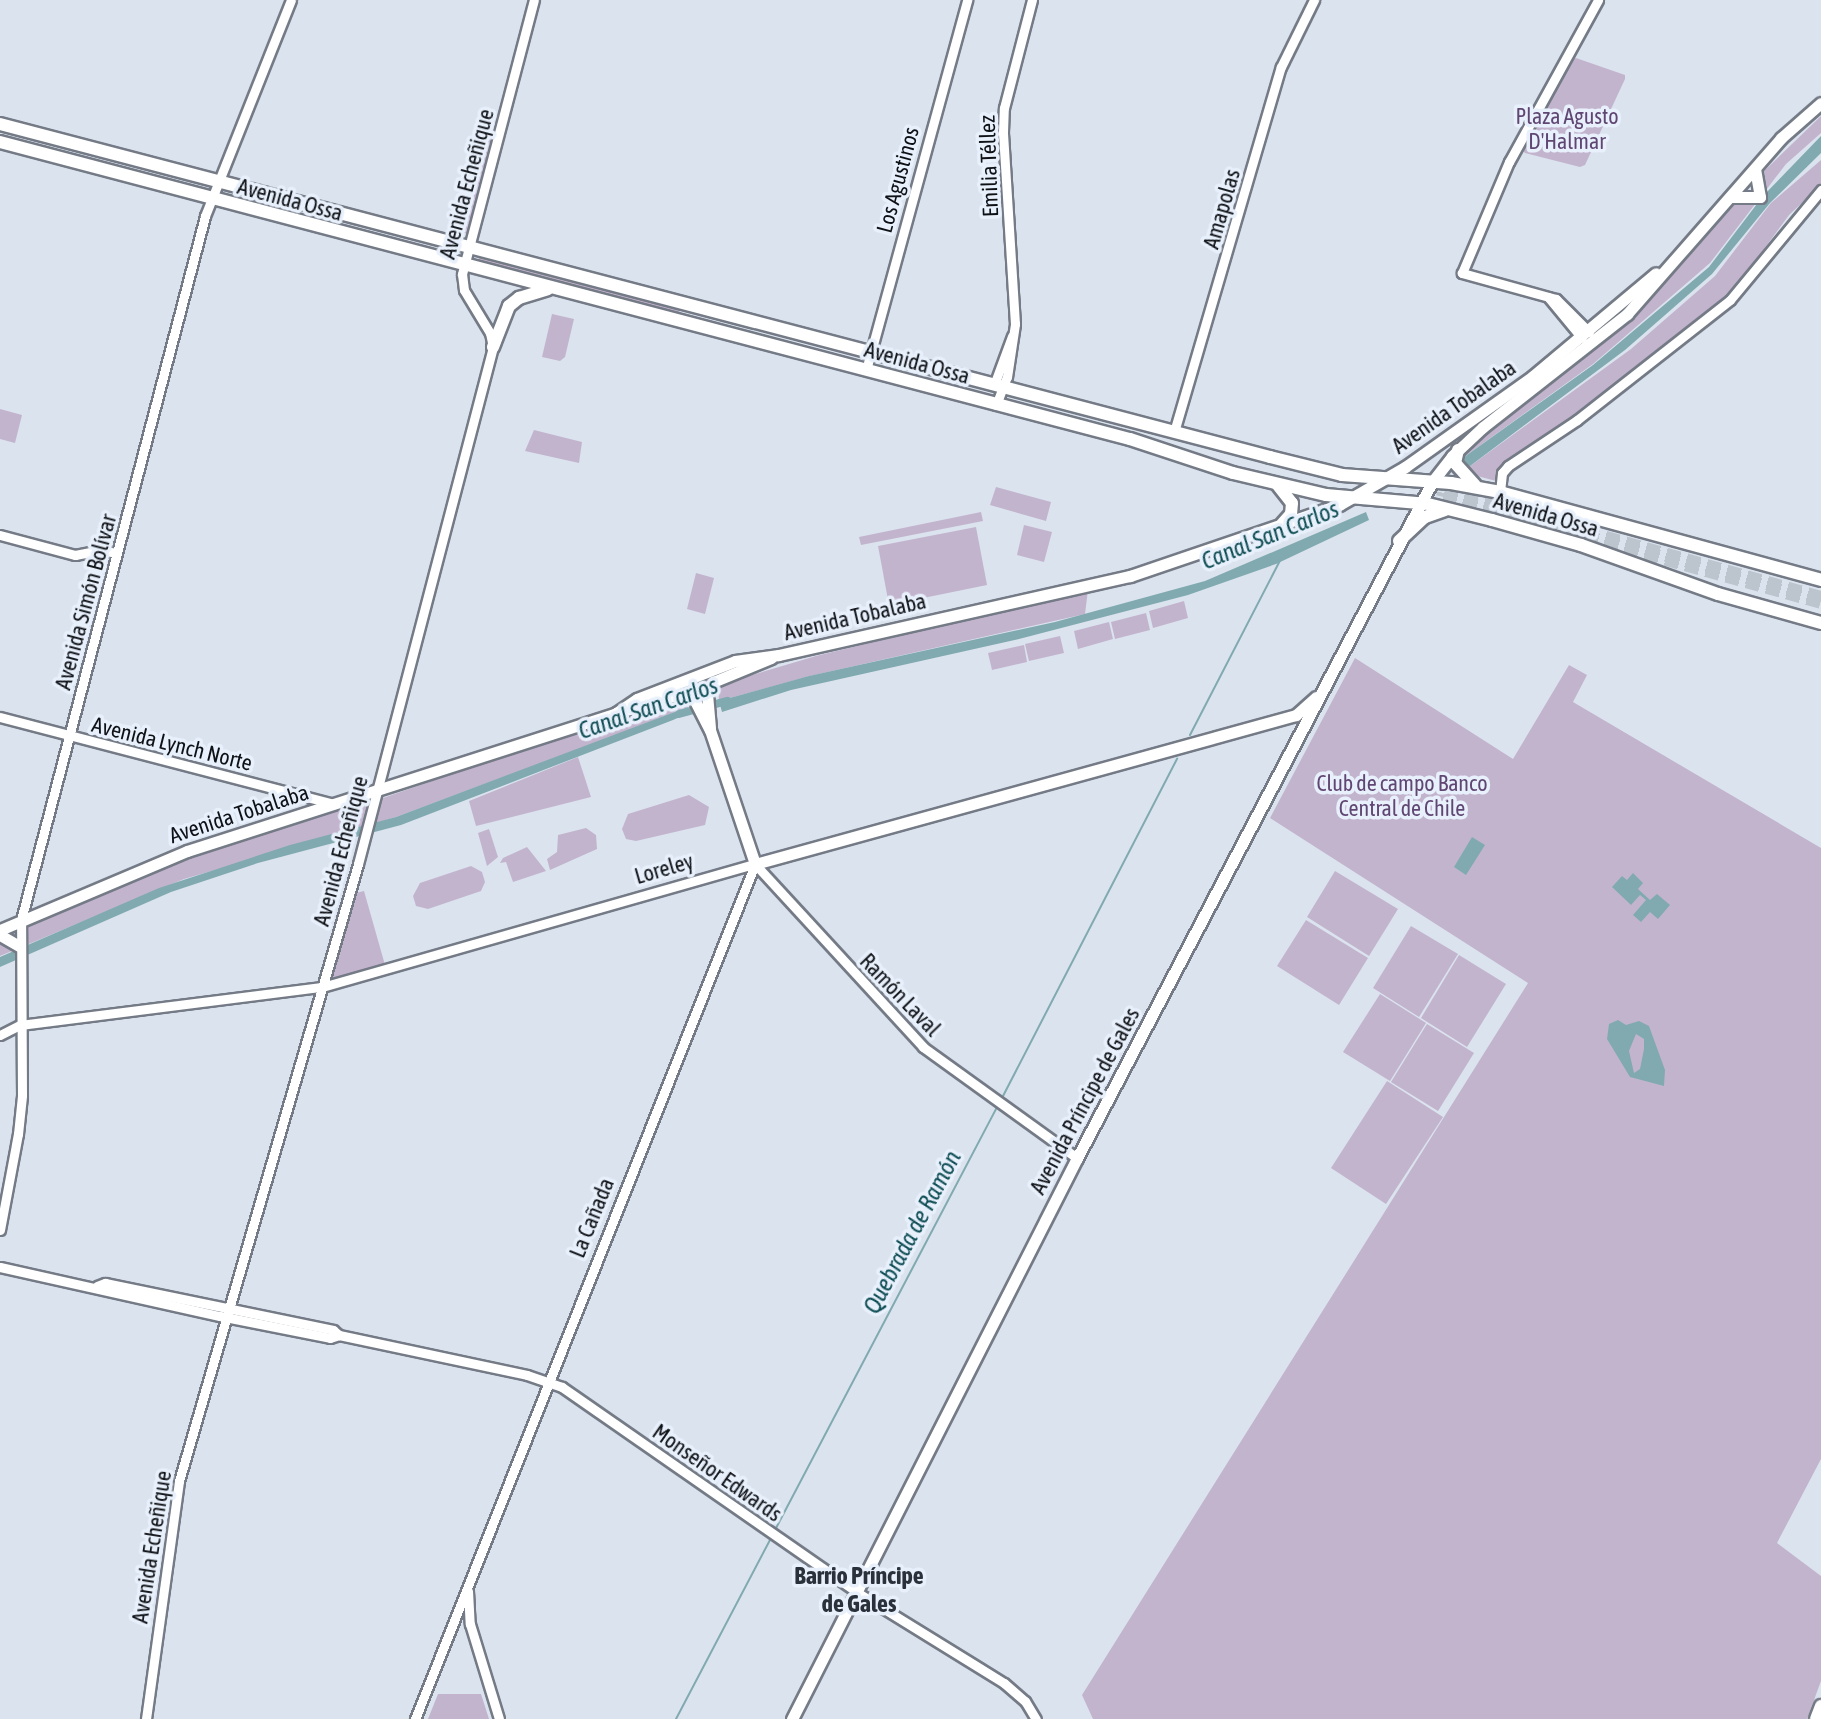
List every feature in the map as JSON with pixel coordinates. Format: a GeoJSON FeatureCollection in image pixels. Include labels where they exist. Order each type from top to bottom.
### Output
{"type":"FeatureCollection","features":[{"type":"Feature","properties":{"kind":"main road","name":"Avenida Tobalaba"},"geometry":{"type":"LineString","coordinates":[[1419,503],[1458,450],[1672,261],[1781,138],[1821,103]]}},
{"type":"Feature","properties":{"kind":"main road","name":"Avenida Ossa"},"geometry":{"type":"LineString","coordinates":[[0,124],[1333,473],[1500,492],[1821,580]]}},
{"type":"Feature","properties":{"kind":"main road","name":"Avenida Ossa"},"geometry":{"type":"LineString","coordinates":[[0,142],[211,200],[1130,439],[1277,484],[1355,499],[1419,503],[1453,510],[1581,545],[1718,594],[1821,623]]}},
{"type":"Feature","properties":{"kind":"main road"},"geometry":{"type":"LineString","coordinates":[[1731,197],[1760,197],[1755,169]]}},
{"type":"Feature","properties":{"kind":"main road"},"geometry":{"type":"LineString","coordinates":[[493,347],[512,303],[551,288]]}},
{"type":"Feature","properties":{"kind":"main road","name":"Avenida Tobalaba"},"geometry":{"type":"LineString","coordinates":[[0,933],[21,920],[187,851],[616,713],[637,699],[724,665],[1130,576],[1355,499],[1587,338]]}},
{"type":"Feature","properties":{"kind":"main road"},"geometry":{"type":"LineString","coordinates":[[1130,439],[1135,422]]}},
{"type":"Feature","properties":{"kind":"main road"},"geometry":{"type":"LineString","coordinates":[[1458,450],[1457,466],[1477,487]]}},
{"type":"Feature","properties":{"kind":"main road"},"geometry":{"type":"LineString","coordinates":[[1277,484],[1290,498],[1293,509],[1282,524]]}},
{"type":"Feature","properties":{"kind":"main road","name":"Avenida Príncipe de Gales"},"geometry":{"type":"LineString","coordinates":[[792,1719],[1077,1158],[1419,503]]}},
{"type":"Feature","properties":{"kind":"main road"},"geometry":{"type":"LineString","coordinates":[[1399,541],[1433,512],[1453,510]]}},
{"type":"Feature","properties":{"kind":"main road"},"geometry":{"type":"LineString","coordinates":[[755,864],[703,707],[708,689],[716,679],[779,655]]}},
{"type":"Feature","properties":{"kind":"main road","name":"Loreley"},"geometry":{"type":"LineString","coordinates":[[755,864],[1296,715],[1323,688]]}},
{"type":"Feature","properties":{"kind":"main road"},"geometry":{"type":"LineString","coordinates":[[616,713],[682,693],[703,707]]}},
{"type":"Feature","properties":{"kind":"main road"},"geometry":{"type":"LineString","coordinates":[[0,933],[19,947]]}},
{"type":"Feature","properties":{"kind":"main road"},"geometry":{"type":"LineString","coordinates":[[1816,1719],[1821,1706]]}},
{"type":"Feature","properties":{"kind":"street","name":"Avenida Simón Bolívar"},"geometry":{"type":"LineString","coordinates":[[0,1230],[18,1134],[21,920],[211,200],[291,0]]}},
{"type":"Feature","properties":{"kind":"street","name":"Avenida Echeñique"},"geometry":{"type":"LineString","coordinates":[[146,1719],[179,1481],[362,846],[493,347],[490,333],[464,290],[464,266],[534,0]]}},
{"type":"Feature","properties":{"kind":"street","name":"Los Agustinos"},"geometry":{"type":"LineString","coordinates":[[866,370],[967,0]]}},
{"type":"Feature","properties":{"kind":"street","name":"Emilia Téllez"},"geometry":{"type":"LineString","coordinates":[[996,405],[1014,333],[1015,291],[1003,132],[1009,78],[1032,0]]}},
{"type":"Feature","properties":{"kind":"street","name":"Amapolas"},"geometry":{"type":"LineString","coordinates":[[1174,432],[1281,67],[1314,0]]}},
{"type":"Feature","properties":{"kind":"street"},"geometry":{"type":"LineString","coordinates":[[1587,338],[1559,301],[1462,273],[1506,168],[1598,0]]}},
{"type":"Feature","properties":{"kind":"street"},"geometry":{"type":"LineString","coordinates":[[1500,492],[1502,473],[1585,415],[1725,305],[1821,190]]}},
{"type":"Feature","properties":{"kind":"street"},"geometry":{"type":"LineString","coordinates":[[0,535],[75,555],[101,550],[117,553]]}},
{"type":"Feature","properties":{"kind":"street","name":"Avenida Lynch Norte"},"geometry":{"type":"LineString","coordinates":[[0,717],[335,804]]}},
{"type":"Feature","properties":{"kind":"street","name":"Ramón Laval"},"geometry":{"type":"LineString","coordinates":[[755,864],[923,1047],[1077,1158]]}},
{"type":"Feature","properties":{"kind":"street","name":"Loreley"},"geometry":{"type":"LineString","coordinates":[[0,1035],[20,1025],[322,987],[755,864]]}},
{"type":"Feature","properties":{"kind":"street","name":"La Cañada"},"geometry":{"type":"LineString","coordinates":[[415,1719],[755,864]]}},
{"type":"Feature","properties":{"kind":"street","name":"Monseñor Edwards"},"geometry":{"type":"LineString","coordinates":[[0,1267],[97,1286],[103,1291],[284,1324],[330,1338],[339,1335],[549,1381],[855,1591],[1004,1683],[1025,1701],[1036,1719]]}},
{"type":"Feature","properties":{"kind":"street"},"geometry":{"type":"LineString","coordinates":[[470,1578],[470,1624],[499,1719]]}},
{"type":"Feature","properties":{"kind":"street"},"geometry":{"type":"LineString","coordinates":[[452,1625],[460,1621],[470,1624]]}},
{"type":"Feature","properties":{"kind":"green space","name":"Plaza Agusto D'Halmar"},"geometry":{"type":"Polygon","coordinates":[[[1576,58],[1625,75],[1585,165],[1580,167],[1525,153],[1521,148],[1569,60],[1576,58]]]}},
{"type":"Feature","properties":{"kind":"green space"},"geometry":{"type":"Polygon","coordinates":[[[1821,116],[1821,133],[1786,164],[1710,263],[1593,364],[1460,460],[1466,469],[1631,349],[1715,276],[1771,203],[1821,160],[1821,185],[1789,215],[1733,291],[1496,481],[1466,473],[1458,459],[1462,454],[1632,317],[1735,204],[1752,200],[1760,175],[1821,116]]]}},
{"type":"Feature","properties":{"kind":"green space"},"geometry":{"type":"Polygon","coordinates":[[[490,133],[495,136],[469,234],[464,233],[490,133]]]}},
{"type":"Feature","properties":{"kind":"green space"},"geometry":{"type":"Polygon","coordinates":[[[479,256],[680,308],[679,314],[478,262],[479,256]]]}},
{"type":"Feature","properties":{"kind":"green space"},"geometry":{"type":"Polygon","coordinates":[[[552,314],[574,319],[565,357],[560,361],[542,357],[552,314]]]}},
{"type":"Feature","properties":{"kind":"green space"},"geometry":{"type":"Polygon","coordinates":[[[0,409],[22,415],[15,443],[0,439],[0,409]]]}},
{"type":"Feature","properties":{"kind":"green space"},"geometry":{"type":"Polygon","coordinates":[[[534,430],[582,442],[579,463],[525,451],[534,430]]]}},
{"type":"Feature","properties":{"kind":"green space"},"geometry":{"type":"Polygon","coordinates":[[[996,487],[1051,502],[1046,521],[990,505],[996,487]]]}},
{"type":"Feature","properties":{"kind":"green space"},"geometry":{"type":"Polygon","coordinates":[[[981,512],[983,521],[861,545],[859,537],[981,512]]]}},
{"type":"Feature","properties":{"kind":"green space"},"geometry":{"type":"Polygon","coordinates":[[[1024,525],[1052,532],[1044,562],[1017,555],[1024,525]]]}},
{"type":"Feature","properties":{"kind":"green space"},"geometry":{"type":"Polygon","coordinates":[[[976,527],[987,585],[889,605],[878,546],[976,527]]]}},
{"type":"Feature","properties":{"kind":"green space"},"geometry":{"type":"Polygon","coordinates":[[[696,573],[714,578],[705,614],[687,609],[696,573]]]}},
{"type":"Feature","properties":{"kind":"green space"},"geometry":{"type":"Polygon","coordinates":[[[1088,590],[1085,614],[810,676],[719,701],[718,685],[816,656],[1088,590]]]}},
{"type":"Feature","properties":{"kind":"green space"},"geometry":{"type":"Polygon","coordinates":[[[1184,601],[1188,618],[1153,628],[1149,611],[1184,601]]]}},
{"type":"Feature","properties":{"kind":"green space"},"geometry":{"type":"Polygon","coordinates":[[[1146,613],[1150,630],[1115,639],[1111,622],[1146,613]]]}},
{"type":"Feature","properties":{"kind":"green space"},"geometry":{"type":"Polygon","coordinates":[[[1109,622],[1113,639],[1078,649],[1074,631],[1109,622]]]}},
{"type":"Feature","properties":{"kind":"green space"},"geometry":{"type":"Polygon","coordinates":[[[1060,636],[1064,653],[1029,661],[1025,644],[1060,636]]]}},
{"type":"Feature","properties":{"kind":"green space"},"geometry":{"type":"Polygon","coordinates":[[[1024,645],[1027,662],[992,670],[988,653],[1024,645]]]}},
{"type":"Feature","properties":{"kind":"green space"},"geometry":{"type":"Polygon","coordinates":[[[1355,658],[1513,759],[1569,665],[1587,675],[1573,702],[1821,848],[1821,1459],[1777,1543],[1821,1576],[1821,1681],[1807,1719],[1093,1719],[1082,1695],[1528,983],[1270,818],[1355,658]]]}},
{"type":"Feature","properties":{"kind":"green space"},"geometry":{"type":"Polygon","coordinates":[[[682,699],[688,707],[608,738],[396,817],[184,879],[0,956],[0,939],[122,883],[225,842],[383,798],[608,720],[682,699]]]}},
{"type":"Feature","properties":{"kind":"green space"},"geometry":{"type":"Polygon","coordinates":[[[578,757],[591,797],[476,826],[469,801],[578,757]]]}},
{"type":"Feature","properties":{"kind":"green space"},"geometry":{"type":"Polygon","coordinates":[[[689,795],[709,807],[705,825],[636,841],[626,839],[622,829],[628,814],[689,795]]]}},
{"type":"Feature","properties":{"kind":"green space"},"geometry":{"type":"Polygon","coordinates":[[[586,828],[596,835],[597,849],[550,870],[547,859],[557,852],[558,835],[586,828]]]}},
{"type":"Feature","properties":{"kind":"green space"},"geometry":{"type":"Polygon","coordinates":[[[489,829],[498,857],[487,866],[478,833],[489,829]]]}},
{"type":"Feature","properties":{"kind":"green space"},"geometry":{"type":"Polygon","coordinates":[[[527,847],[546,871],[513,882],[506,862],[500,863],[503,858],[527,847]]]}},
{"type":"Feature","properties":{"kind":"green space"},"geometry":{"type":"Polygon","coordinates":[[[471,866],[482,872],[485,882],[481,891],[428,909],[416,906],[413,896],[420,883],[471,866]]]}},
{"type":"Feature","properties":{"kind":"green space"},"geometry":{"type":"Polygon","coordinates":[[[1335,871],[1398,909],[1369,956],[1307,917],[1335,871]]]}},
{"type":"Feature","properties":{"kind":"green space"},"geometry":{"type":"Polygon","coordinates":[[[364,891],[385,965],[332,979],[356,893],[364,891]]]}},
{"type":"Feature","properties":{"kind":"green space"},"geometry":{"type":"Polygon","coordinates":[[[1306,920],[1368,958],[1339,1005],[1277,966],[1306,920]]]}},
{"type":"Feature","properties":{"kind":"green space"},"geometry":{"type":"Polygon","coordinates":[[[1411,926],[1458,954],[1419,1017],[1373,988],[1411,926]]]}},
{"type":"Feature","properties":{"kind":"green space"},"geometry":{"type":"Polygon","coordinates":[[[1459,955],[1506,984],[1467,1047],[1421,1018],[1459,955]]]}},
{"type":"Feature","properties":{"kind":"green space"},"geometry":{"type":"Polygon","coordinates":[[[1380,994],[1426,1023],[1390,1081],[1343,1052],[1380,994]]]}},
{"type":"Feature","properties":{"kind":"green space"},"geometry":{"type":"Polygon","coordinates":[[[1427,1024],[1474,1053],[1438,1111],[1391,1082],[1427,1024]]]}},
{"type":"Feature","properties":{"kind":"green space"},"geometry":{"type":"Polygon","coordinates":[[[1387,1081],[1443,1117],[1386,1204],[1331,1168],[1387,1081]]]}},
{"type":"Feature","properties":{"kind":"green space"},"geometry":{"type":"Polygon","coordinates":[[[438,1694],[481,1694],[489,1719],[428,1719],[438,1694]]]}},
{"type":"Feature","properties":{"kind":"shaded area"},"geometry":{"type":"Polygon","coordinates":[[[1821,136],[1821,153],[1770,203],[1712,274],[1625,350],[1466,469],[1460,460],[1593,365],[1709,267],[1763,196],[1821,136]]]}},
{"type":"Feature","properties":{"kind":"shaded area"},"geometry":{"type":"Polygon","coordinates":[[[1366,512],[1369,520],[1276,564],[1188,595],[1019,639],[791,690],[722,712],[719,701],[809,676],[1055,622],[1205,581],[1366,512]]]}},
{"type":"Feature","properties":{"kind":"shaded area"},"geometry":{"type":"Polygon","coordinates":[[[688,707],[689,713],[673,720],[401,825],[258,863],[171,892],[0,967],[0,957],[159,888],[290,845],[396,817],[688,707]]]}},
{"type":"Feature","properties":{"kind":"shaded area","name":"Club de campo Banco Central de Chile"},"geometry":{"type":"Polygon","coordinates":[[[1472,837],[1485,845],[1466,875],[1454,867],[1472,837]]]}},
{"type":"Feature","properties":{"kind":"shaded area"},"geometry":{"type":"Polygon","coordinates":[[[1633,873],[1643,883],[1638,889],[1650,900],[1657,894],[1670,905],[1658,919],[1650,912],[1641,922],[1633,915],[1646,900],[1640,895],[1631,905],[1612,887],[1622,876],[1627,880],[1633,873]]]}},
{"type":"Feature","properties":{"kind":"shaded area"},"geometry":{"type":"Polygon","coordinates":[[[1618,1020],[1626,1025],[1639,1021],[1649,1026],[1665,1070],[1664,1086],[1630,1077],[1607,1039],[1609,1024],[1618,1020]],[[1636,1034],[1629,1051],[1634,1073],[1640,1069],[1644,1039],[1636,1034]]]}},
{"type":"Feature","properties":{"kind":"waterway","name":"Quebrada de Ramón"},"geometry":{"type":"LineString","coordinates":[[1190,735],[1280,561]]}},
{"type":"Feature","properties":{"kind":"waterway","name":"Canal San Carlos"},"geometry":{"type":"LineString","coordinates":[[679,714],[727,701]]}},
{"type":"Feature","properties":{"kind":"waterway","name":"Quebrada de Ramón"},"geometry":{"type":"LineString","coordinates":[[1002,1098],[1177,759]]}},
{"type":"Feature","properties":{"kind":"waterway","name":"Quebrada de Ramón"},"geometry":{"type":"LineString","coordinates":[[775,1530],[999,1104]]}},
{"type":"Feature","properties":{"kind":"waterway","name":"Quebrada de Ramón"},"geometry":{"type":"LineString","coordinates":[[676,1719],[772,1536]]}},
{"type":"Feature","properties":{"kind":"tunnel"},"geometry":{"type":"LineString","coordinates":[[1821,598],[1444,493],[1443,497],[1821,602]]}},
{"type":"Feature","properties":{"kind":"district","name":"Barrio Príncipe de Gales"},"geometry":{"type":"Point","coordinates":[859,1590]}}]}
